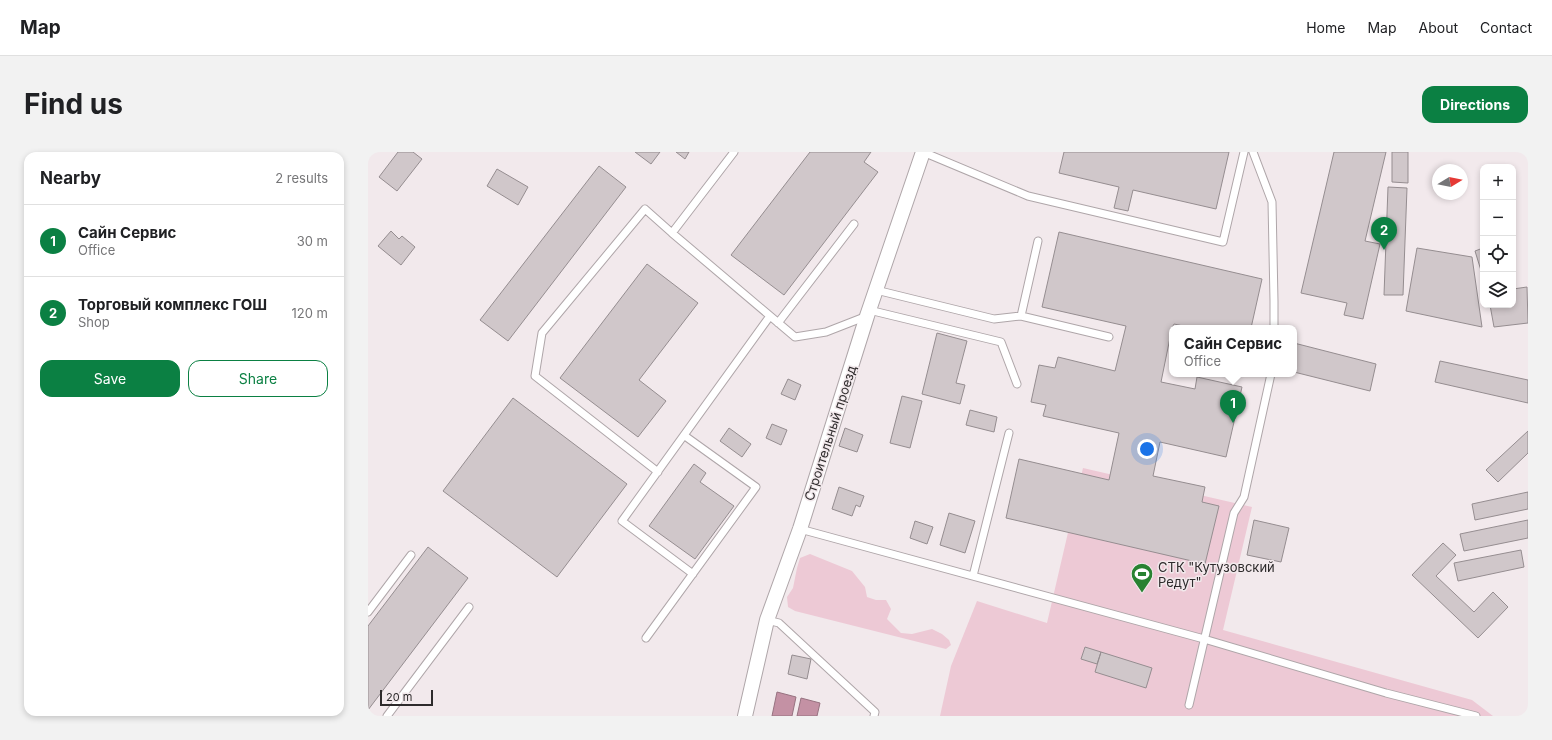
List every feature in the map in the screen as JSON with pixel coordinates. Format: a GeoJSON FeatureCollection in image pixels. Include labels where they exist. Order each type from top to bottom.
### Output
{"type":"FeatureCollection","features":[{"type":"Feature","properties":{"kind":"street","name":"Строительный проезд"},"geometry":{"type":"LineString","coordinates":[[745,716],[767,620],[800,529],[868,313],[923,152]]}},
{"type":"Feature","properties":{"kind":"lane"},"geometry":{"type":"LineString","coordinates":[[672,233],[734,152]]}},
{"type":"Feature","properties":{"kind":"lane"},"geometry":{"type":"LineString","coordinates":[[923,152],[1028,196],[1223,242],[1244,152]]}},
{"type":"Feature","properties":{"kind":"lane"},"geometry":{"type":"LineString","coordinates":[[1253,152],[1272,202],[1274,325]]}},
{"type":"Feature","properties":{"kind":"lane"},"geometry":{"type":"LineString","coordinates":[[658,472],[535,376],[542,333],[645,209],[795,338],[826,332],[868,313],[1001,342],[1017,384]]}},
{"type":"Feature","properties":{"kind":"lane"},"geometry":{"type":"LineString","coordinates":[[778,323],[854,224]]}},
{"type":"Feature","properties":{"kind":"lane"},"geometry":{"type":"LineString","coordinates":[[1021,316],[1038,241]]}},
{"type":"Feature","properties":{"kind":"lane"},"geometry":{"type":"LineString","coordinates":[[876,290],[994,318],[1021,316],[1109,337]]}},
{"type":"Feature","properties":{"kind":"lane"},"geometry":{"type":"LineString","coordinates":[[693,574],[622,522],[770,316]]}},
{"type":"Feature","properties":{"kind":"lane"},"geometry":{"type":"LineString","coordinates":[[1189,705],[1234,513],[1244,497],[1270,377]]}},
{"type":"Feature","properties":{"kind":"lane"},"geometry":{"type":"LineString","coordinates":[[973,576],[1009,433]]}},
{"type":"Feature","properties":{"kind":"lane"},"geometry":{"type":"LineString","coordinates":[[646,638],[756,487],[685,436]]}},
{"type":"Feature","properties":{"kind":"lane"},"geometry":{"type":"LineString","coordinates":[[800,529],[1204,639],[1386,693],[1476,716]]}},
{"type":"Feature","properties":{"kind":"lane"},"geometry":{"type":"LineString","coordinates":[[368,612],[411,555]]}},
{"type":"Feature","properties":{"kind":"lane"},"geometry":{"type":"LineString","coordinates":[[387,716],[470,606]]}},
{"type":"Feature","properties":{"kind":"lane"},"geometry":{"type":"LineString","coordinates":[[767,620],[779,623],[875,712],[874,716]]}},
{"type":"Feature","properties":{"kind":"shaded area","name":"СТК \"Кутузовский Редут\""},"geometry":{"type":"Polygon","coordinates":[[[1083,468],[1252,507],[1223,630],[1472,700],[1493,716],[940,716],[951,666],[977,601],[1047,623],[1083,468]]]}},
{"type":"Feature","properties":{"kind":"shaded area"},"geometry":{"type":"Polygon","coordinates":[[[810,554],[852,571],[865,587],[867,597],[876,600],[886,600],[891,609],[887,619],[901,633],[912,634],[932,629],[942,634],[949,640],[951,645],[946,649],[795,611],[788,607],[787,597],[793,588],[800,558],[810,554]]]}},
{"type":"Feature","properties":{"kind":"shaded area"},"geometry":{"type":"Polygon","coordinates":[[[777,692],[796,697],[792,716],[772,716],[777,692]]]}},
{"type":"Feature","properties":{"kind":"shaded area"},"geometry":{"type":"Polygon","coordinates":[[[801,698],[820,703],[817,716],[797,716],[801,698]]]}},
{"type":"Feature","properties":{"kind":"building"},"geometry":{"type":"Polygon","coordinates":[[[398,152],[413,152],[422,159],[397,191],[379,177],[398,152]]]}},
{"type":"Feature","properties":{"kind":"building"},"geometry":{"type":"Polygon","coordinates":[[[635,152],[660,152],[651,164],[635,152]]]}},
{"type":"Feature","properties":{"kind":"building"},"geometry":{"type":"Polygon","coordinates":[[[676,152],[689,152],[685,159],[676,152]]]}},
{"type":"Feature","properties":{"kind":"building"},"geometry":{"type":"Polygon","coordinates":[[[810,152],[871,152],[864,162],[878,172],[784,295],[731,255],[810,152]]]}},
{"type":"Feature","properties":{"kind":"building"},"geometry":{"type":"Polygon","coordinates":[[[1064,152],[1229,152],[1216,209],[1133,190],[1128,211],[1114,208],[1119,187],[1059,173],[1064,152]]]}},
{"type":"Feature","properties":{"kind":"building"},"geometry":{"type":"Polygon","coordinates":[[[1334,152],[1386,152],[1365,241],[1380,244],[1363,319],[1344,315],[1347,303],[1301,293],[1334,152]]]}},
{"type":"Feature","properties":{"kind":"building"},"geometry":{"type":"Polygon","coordinates":[[[1392,152],[1408,152],[1408,183],[1392,182],[1392,152]]]}},
{"type":"Feature","properties":{"kind":"building"},"geometry":{"type":"Polygon","coordinates":[[[599,166],[626,187],[508,341],[480,320],[599,166]]]}},
{"type":"Feature","properties":{"kind":"building"},"geometry":{"type":"Polygon","coordinates":[[[497,169],[528,187],[518,205],[487,186],[497,169]]]}},
{"type":"Feature","properties":{"kind":"building"},"geometry":{"type":"Polygon","coordinates":[[[1388,187],[1407,188],[1403,295],[1384,295],[1388,187]]]}},
{"type":"Feature","properties":{"kind":"building"},"geometry":{"type":"Polygon","coordinates":[[[391,231],[399,239],[402,236],[415,247],[401,265],[378,246],[391,231]]]}},
{"type":"Feature","properties":{"kind":"building"},"geometry":{"type":"Polygon","coordinates":[[[1059,232],[1262,279],[1252,325],[1169,325],[1169,343],[1161,382],[1195,389],[1197,377],[1242,387],[1226,457],[1160,442],[1153,476],[1205,487],[1202,502],[1219,506],[1205,564],[1006,518],[1019,459],[1109,480],[1119,433],[1043,416],[1046,405],[1031,402],[1039,365],[1055,368],[1058,357],[1115,371],[1126,326],[1042,307],[1059,232]]]}},
{"type":"Feature","properties":{"kind":"building"},"geometry":{"type":"Polygon","coordinates":[[[1417,248],[1472,257],[1482,327],[1406,311],[1417,248]]]}},
{"type":"Feature","properties":{"kind":"building"},"geometry":{"type":"Polygon","coordinates":[[[1480,249],[1480,267],[1475,251],[1480,249]]]}},
{"type":"Feature","properties":{"kind":"building"},"geometry":{"type":"Polygon","coordinates":[[[647,264],[698,303],[639,380],[666,401],[638,437],[560,378],[647,264]]]}},
{"type":"Feature","properties":{"kind":"building"},"geometry":{"type":"Polygon","coordinates":[[[1527,287],[1528,323],[1494,327],[1491,308],[1516,308],[1516,289],[1527,287]]]}},
{"type":"Feature","properties":{"kind":"building"},"geometry":{"type":"Polygon","coordinates":[[[937,333],[967,341],[956,383],[965,385],[960,404],[922,394],[937,333]]]}},
{"type":"Feature","properties":{"kind":"building"},"geometry":{"type":"Polygon","coordinates":[[[1297,344],[1376,364],[1370,391],[1297,373],[1297,344]]]}},
{"type":"Feature","properties":{"kind":"building"},"geometry":{"type":"Polygon","coordinates":[[[1440,361],[1528,380],[1528,403],[1435,382],[1440,361]]]}},
{"type":"Feature","properties":{"kind":"building"},"geometry":{"type":"Polygon","coordinates":[[[788,379],[801,385],[795,400],[781,394],[788,379]]]}},
{"type":"Feature","properties":{"kind":"building"},"geometry":{"type":"Polygon","coordinates":[[[902,396],[922,401],[910,448],[890,443],[902,396]]]}},
{"type":"Feature","properties":{"kind":"building"},"geometry":{"type":"Polygon","coordinates":[[[513,398],[627,484],[557,577],[443,491],[513,398]]]}},
{"type":"Feature","properties":{"kind":"building"},"geometry":{"type":"Polygon","coordinates":[[[970,410],[997,417],[994,432],[966,425],[970,410]]]}},
{"type":"Feature","properties":{"kind":"building"},"geometry":{"type":"Polygon","coordinates":[[[772,424],[787,430],[781,445],[766,438],[772,424]]]}},
{"type":"Feature","properties":{"kind":"building"},"geometry":{"type":"Polygon","coordinates":[[[729,428],[751,444],[742,457],[720,441],[729,428]]]}},
{"type":"Feature","properties":{"kind":"building"},"geometry":{"type":"Polygon","coordinates":[[[845,428],[863,435],[857,452],[839,446],[845,428]]]}},
{"type":"Feature","properties":{"kind":"building"},"geometry":{"type":"Polygon","coordinates":[[[1528,431],[1528,453],[1498,482],[1486,470],[1528,431]]]}},
{"type":"Feature","properties":{"kind":"building"},"geometry":{"type":"Polygon","coordinates":[[[694,464],[706,473],[700,482],[734,506],[695,559],[649,526],[694,464]]]}},
{"type":"Feature","properties":{"kind":"building"},"geometry":{"type":"Polygon","coordinates":[[[839,487],[864,496],[860,507],[856,505],[852,516],[832,509],[839,487]]]}},
{"type":"Feature","properties":{"kind":"building"},"geometry":{"type":"Polygon","coordinates":[[[1528,492],[1528,509],[1475,520],[1472,504],[1528,492]]]}},
{"type":"Feature","properties":{"kind":"building"},"geometry":{"type":"Polygon","coordinates":[[[949,513],[975,521],[965,553],[940,545],[949,513]]]}},
{"type":"Feature","properties":{"kind":"building"},"geometry":{"type":"Polygon","coordinates":[[[1254,520],[1289,528],[1281,562],[1247,555],[1254,520]]]}},
{"type":"Feature","properties":{"kind":"building"},"geometry":{"type":"Polygon","coordinates":[[[1528,520],[1528,538],[1464,551],[1460,534],[1528,520]]]}},
{"type":"Feature","properties":{"kind":"building"},"geometry":{"type":"Polygon","coordinates":[[[915,521],[933,527],[927,544],[910,538],[915,521]]]}},
{"type":"Feature","properties":{"kind":"building"},"geometry":{"type":"Polygon","coordinates":[[[1443,543],[1456,555],[1436,576],[1474,612],[1493,592],[1508,607],[1478,638],[1412,575],[1443,543]]]}},
{"type":"Feature","properties":{"kind":"building"},"geometry":{"type":"Polygon","coordinates":[[[428,547],[468,578],[368,710],[368,626],[428,547]]]}},
{"type":"Feature","properties":{"kind":"building"},"geometry":{"type":"Polygon","coordinates":[[[1521,550],[1524,567],[1458,581],[1454,563],[1521,550]]]}},
{"type":"Feature","properties":{"kind":"building"},"geometry":{"type":"Polygon","coordinates":[[[1085,647],[1101,652],[1097,664],[1081,659],[1085,647]]]}},
{"type":"Feature","properties":{"kind":"building"},"geometry":{"type":"Polygon","coordinates":[[[1101,652],[1152,668],[1146,688],[1095,672],[1101,652]]]}},
{"type":"Feature","properties":{"kind":"building"},"geometry":{"type":"Polygon","coordinates":[[[792,655],[811,659],[807,679],[788,674],[792,655]]]}},
{"type":"Feature","properties":{"kind":"place","name":"Торговый комплекс ГОШ"},"geometry":{"type":"Point","coordinates":[1384,250]}},
{"type":"Feature","properties":{"kind":"place","name":"Сайн Сервис"},"geometry":{"type":"Point","coordinates":[1233,423]}},
{"type":"Feature","properties":{"kind":"place","name":"СТК \"Кутузовский Редут\""},"geometry":{"type":"Point","coordinates":[1142,594]}}]}
